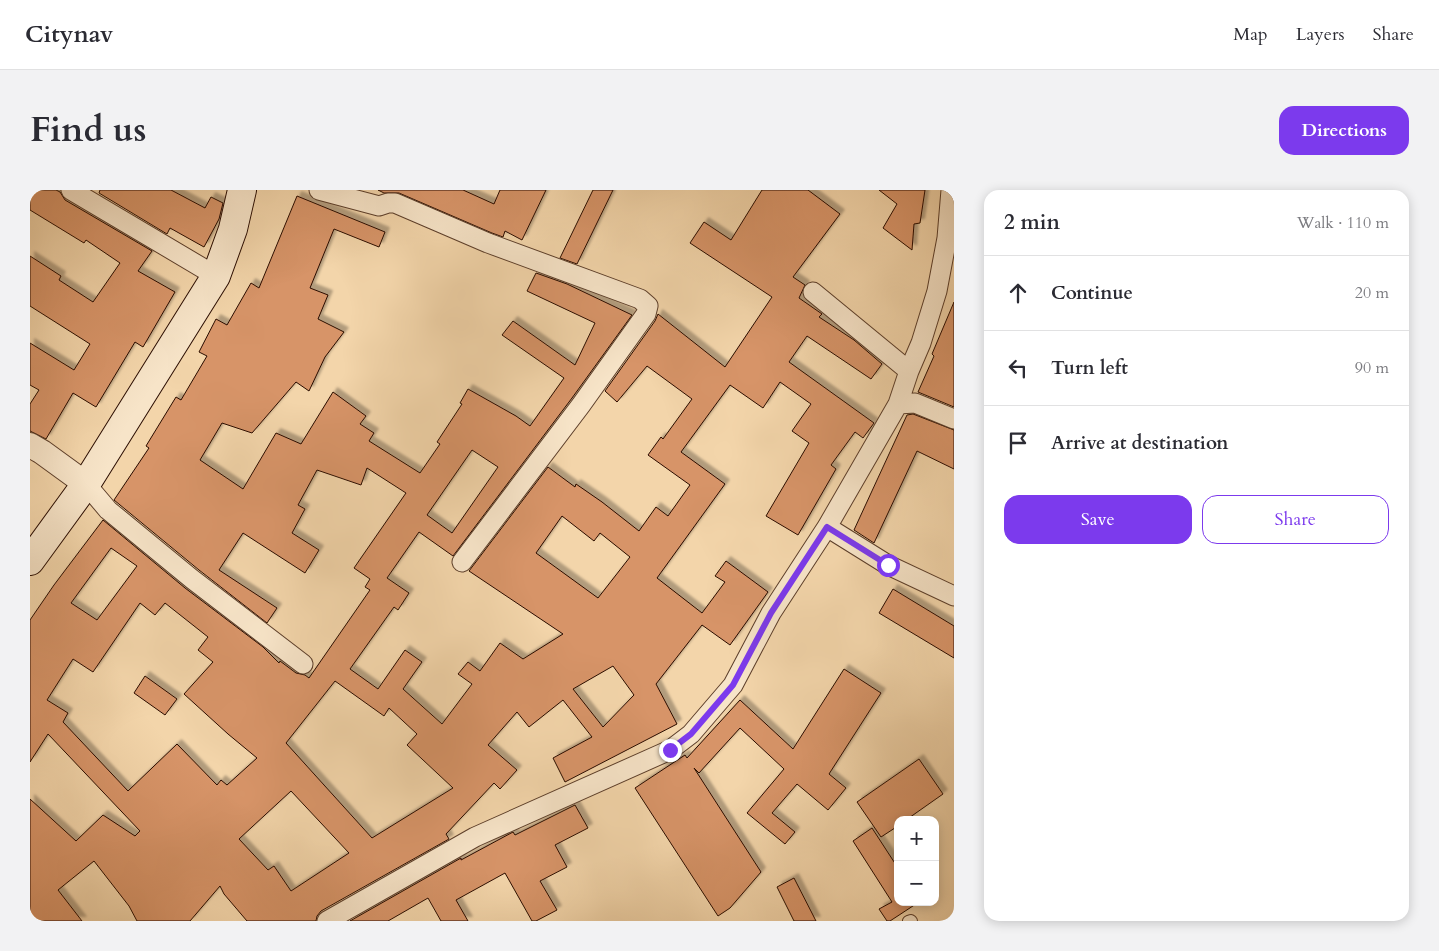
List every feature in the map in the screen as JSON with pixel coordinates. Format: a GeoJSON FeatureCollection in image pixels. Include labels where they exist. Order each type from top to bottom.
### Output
{"type":"FeatureCollection","features":[{"type":"Feature","properties":{"kind":"main road"},"geometry":{"type":"LineString","coordinates":[[30,561],[86,484],[216,276],[233,229],[242,190]]}},
{"type":"Feature","properties":{"kind":"street"},"geometry":{"type":"LineString","coordinates":[[71,190],[216,276]]}},
{"type":"Feature","properties":{"kind":"street"},"geometry":{"type":"LineString","coordinates":[[319,190],[379,206],[395,203],[488,243],[640,299],[648,306],[646,314],[582,405],[462,562]]}},
{"type":"Feature","properties":{"kind":"street"},"geometry":{"type":"LineString","coordinates":[[327,921],[475,837],[670,750],[691,734],[733,685],[771,613],[827,527],[898,404],[921,343],[937,291],[947,238],[951,190]]}},
{"type":"Feature","properties":{"kind":"street"},"geometry":{"type":"LineString","coordinates":[[813,292],[909,371]]}},
{"type":"Feature","properties":{"kind":"street"},"geometry":{"type":"LineString","coordinates":[[898,404],[914,403],[954,419]]}},
{"type":"Feature","properties":{"kind":"street"},"geometry":{"type":"LineString","coordinates":[[30,445],[86,484],[108,510],[192,579],[303,664]]}},
{"type":"Feature","properties":{"kind":"street"},"geometry":{"type":"LineString","coordinates":[[827,527],[888,565],[954,596]]}},
{"type":"Feature","properties":{"kind":"building"},"geometry":{"type":"Polygon","coordinates":[[[30,190],[56,190],[60,192],[65,200],[152,251],[138,271],[175,292],[143,347],[135,342],[96,407],[73,393],[46,439],[30,431],[30,404],[39,390],[30,385],[30,343],[74,370],[90,344],[30,306],[30,256],[61,276],[59,280],[93,302],[120,263],[86,240],[84,243],[30,210],[30,190]]]}},
{"type":"Feature","properties":{"kind":"building"},"geometry":{"type":"Polygon","coordinates":[[[100,190],[171,190],[205,208],[211,197],[223,203],[219,219],[204,247],[170,228],[167,234],[99,193],[100,190]]]}},
{"type":"Feature","properties":{"kind":"building"},"geometry":{"type":"Polygon","coordinates":[[[378,190],[463,190],[494,204],[500,190],[546,190],[522,240],[505,231],[503,237],[492,233],[399,193],[384,193],[378,190]]]}},
{"type":"Feature","properties":{"kind":"building"},"geometry":{"type":"Polygon","coordinates":[[[593,190],[613,190],[577,264],[560,258],[593,190]]]}},
{"type":"Feature","properties":{"kind":"building"},"geometry":{"type":"Polygon","coordinates":[[[762,190],[808,190],[840,214],[793,277],[805,285],[799,298],[822,314],[819,317],[854,340],[882,364],[871,379],[807,336],[789,362],[874,423],[863,438],[855,432],[831,465],[836,469],[798,535],[766,516],[809,443],[792,431],[811,404],[780,382],[763,408],[730,385],[681,452],[725,484],[657,578],[702,613],[725,582],[715,576],[726,561],[768,592],[730,645],[702,625],[656,684],[677,724],[565,782],[553,758],[592,737],[563,700],[529,727],[517,712],[488,745],[517,770],[500,789],[494,783],[446,834],[449,839],[321,911],[316,921],[247,921],[224,894],[220,886],[190,921],[137,921],[129,906],[94,861],[58,890],[82,921],[30,921],[30,799],[76,841],[103,815],[135,836],[140,831],[48,734],[30,762],[30,620],[103,520],[185,588],[263,647],[279,663],[280,661],[296,673],[309,678],[370,590],[365,587],[370,579],[354,568],[406,493],[367,468],[361,485],[317,470],[298,505],[305,509],[292,533],[319,550],[305,573],[243,533],[219,570],[277,608],[267,623],[114,500],[149,448],[146,446],[176,397],[181,400],[207,356],[199,352],[216,319],[227,325],[251,283],[259,288],[297,196],[385,232],[379,247],[334,229],[310,288],[328,295],[318,319],[344,332],[325,357],[309,391],[296,382],[252,433],[222,423],[200,460],[243,489],[276,433],[301,444],[333,392],[366,416],[360,424],[374,433],[369,441],[420,473],[440,444],[437,442],[462,404],[460,403],[468,389],[530,426],[564,378],[502,335],[513,321],[575,365],[595,323],[527,291],[536,273],[567,284],[632,315],[453,556],[419,532],[387,578],[409,593],[398,610],[394,607],[350,669],[378,689],[405,650],[422,662],[403,689],[442,724],[472,684],[458,674],[468,662],[480,671],[500,643],[523,659],[563,634],[469,571],[548,467],[575,487],[576,484],[602,502],[639,531],[656,507],[668,516],[690,485],[648,455],[661,437],[663,439],[692,399],[647,366],[617,402],[605,391],[658,314],[725,367],[772,297],[690,243],[704,222],[731,240],[762,190]],[[472,450],[427,515],[452,533],[498,467],[472,450]],[[562,516],[536,553],[598,598],[630,557],[600,533],[594,541],[562,516]],[[111,548],[71,603],[97,620],[137,566],[111,548]],[[140,603],[93,672],[73,659],[47,700],[68,713],[63,722],[128,791],[177,744],[217,785],[221,780],[227,785],[257,758],[184,694],[213,662],[198,650],[208,637],[165,603],[155,615],[140,603]],[[613,666],[573,689],[603,727],[634,695],[613,666]],[[335,681],[286,743],[372,838],[453,788],[407,745],[417,734],[389,708],[384,716],[335,681]],[[291,791],[239,839],[268,870],[274,866],[291,891],[349,853],[291,791]]]}},
{"type":"Feature","properties":{"kind":"building"},"geometry":{"type":"Polygon","coordinates":[[[879,190],[925,190],[920,223],[914,224],[912,250],[883,228],[897,204],[879,190]]]}},
{"type":"Feature","properties":{"kind":"building"},"geometry":{"type":"Polygon","coordinates":[[[954,302],[954,407],[918,392],[954,302]]]}},
{"type":"Feature","properties":{"kind":"building"},"geometry":{"type":"Polygon","coordinates":[[[913,414],[954,430],[954,469],[917,451],[874,543],[854,530],[907,415],[913,414]]]}},
{"type":"Feature","properties":{"kind":"building"},"geometry":{"type":"Polygon","coordinates":[[[893,589],[954,626],[954,658],[879,613],[893,589]]]}},
{"type":"Feature","properties":{"kind":"building"},"geometry":{"type":"Polygon","coordinates":[[[844,669],[881,693],[829,774],[846,788],[828,810],[797,784],[772,813],[795,832],[785,844],[747,813],[784,769],[740,728],[699,773],[694,768],[761,872],[730,908],[718,916],[635,788],[685,755],[687,758],[740,700],[793,749],[844,669]]]}},
{"type":"Feature","properties":{"kind":"building"},"geometry":{"type":"Polygon","coordinates":[[[145,676],[177,699],[165,715],[134,693],[145,676]]]}},
{"type":"Feature","properties":{"kind":"building"},"geometry":{"type":"Polygon","coordinates":[[[919,759],[943,794],[912,816],[894,816],[894,829],[881,837],[857,802],[919,759]]]}},
{"type":"Feature","properties":{"kind":"building"},"geometry":{"type":"Polygon","coordinates":[[[575,805],[588,828],[555,845],[567,867],[540,881],[557,910],[536,921],[532,921],[505,873],[456,900],[468,921],[441,921],[428,898],[388,921],[350,921],[461,858],[461,860],[513,832],[515,835],[575,805]]]}},
{"type":"Feature","properties":{"kind":"building"},"geometry":{"type":"Polygon","coordinates":[[[872,828],[894,862],[894,906],[913,906],[890,921],[887,921],[879,909],[892,902],[853,841],[872,828]]]}},
{"type":"Feature","properties":{"kind":"building"},"geometry":{"type":"Polygon","coordinates":[[[794,878],[816,921],[794,921],[777,887],[794,878]]]}},
{"type":"Feature","properties":{"kind":"route"},"geometry":{"type":"LineString","coordinates":[[670,750],[691,734],[733,685],[771,613],[827,527],[888,565]]}}]}
